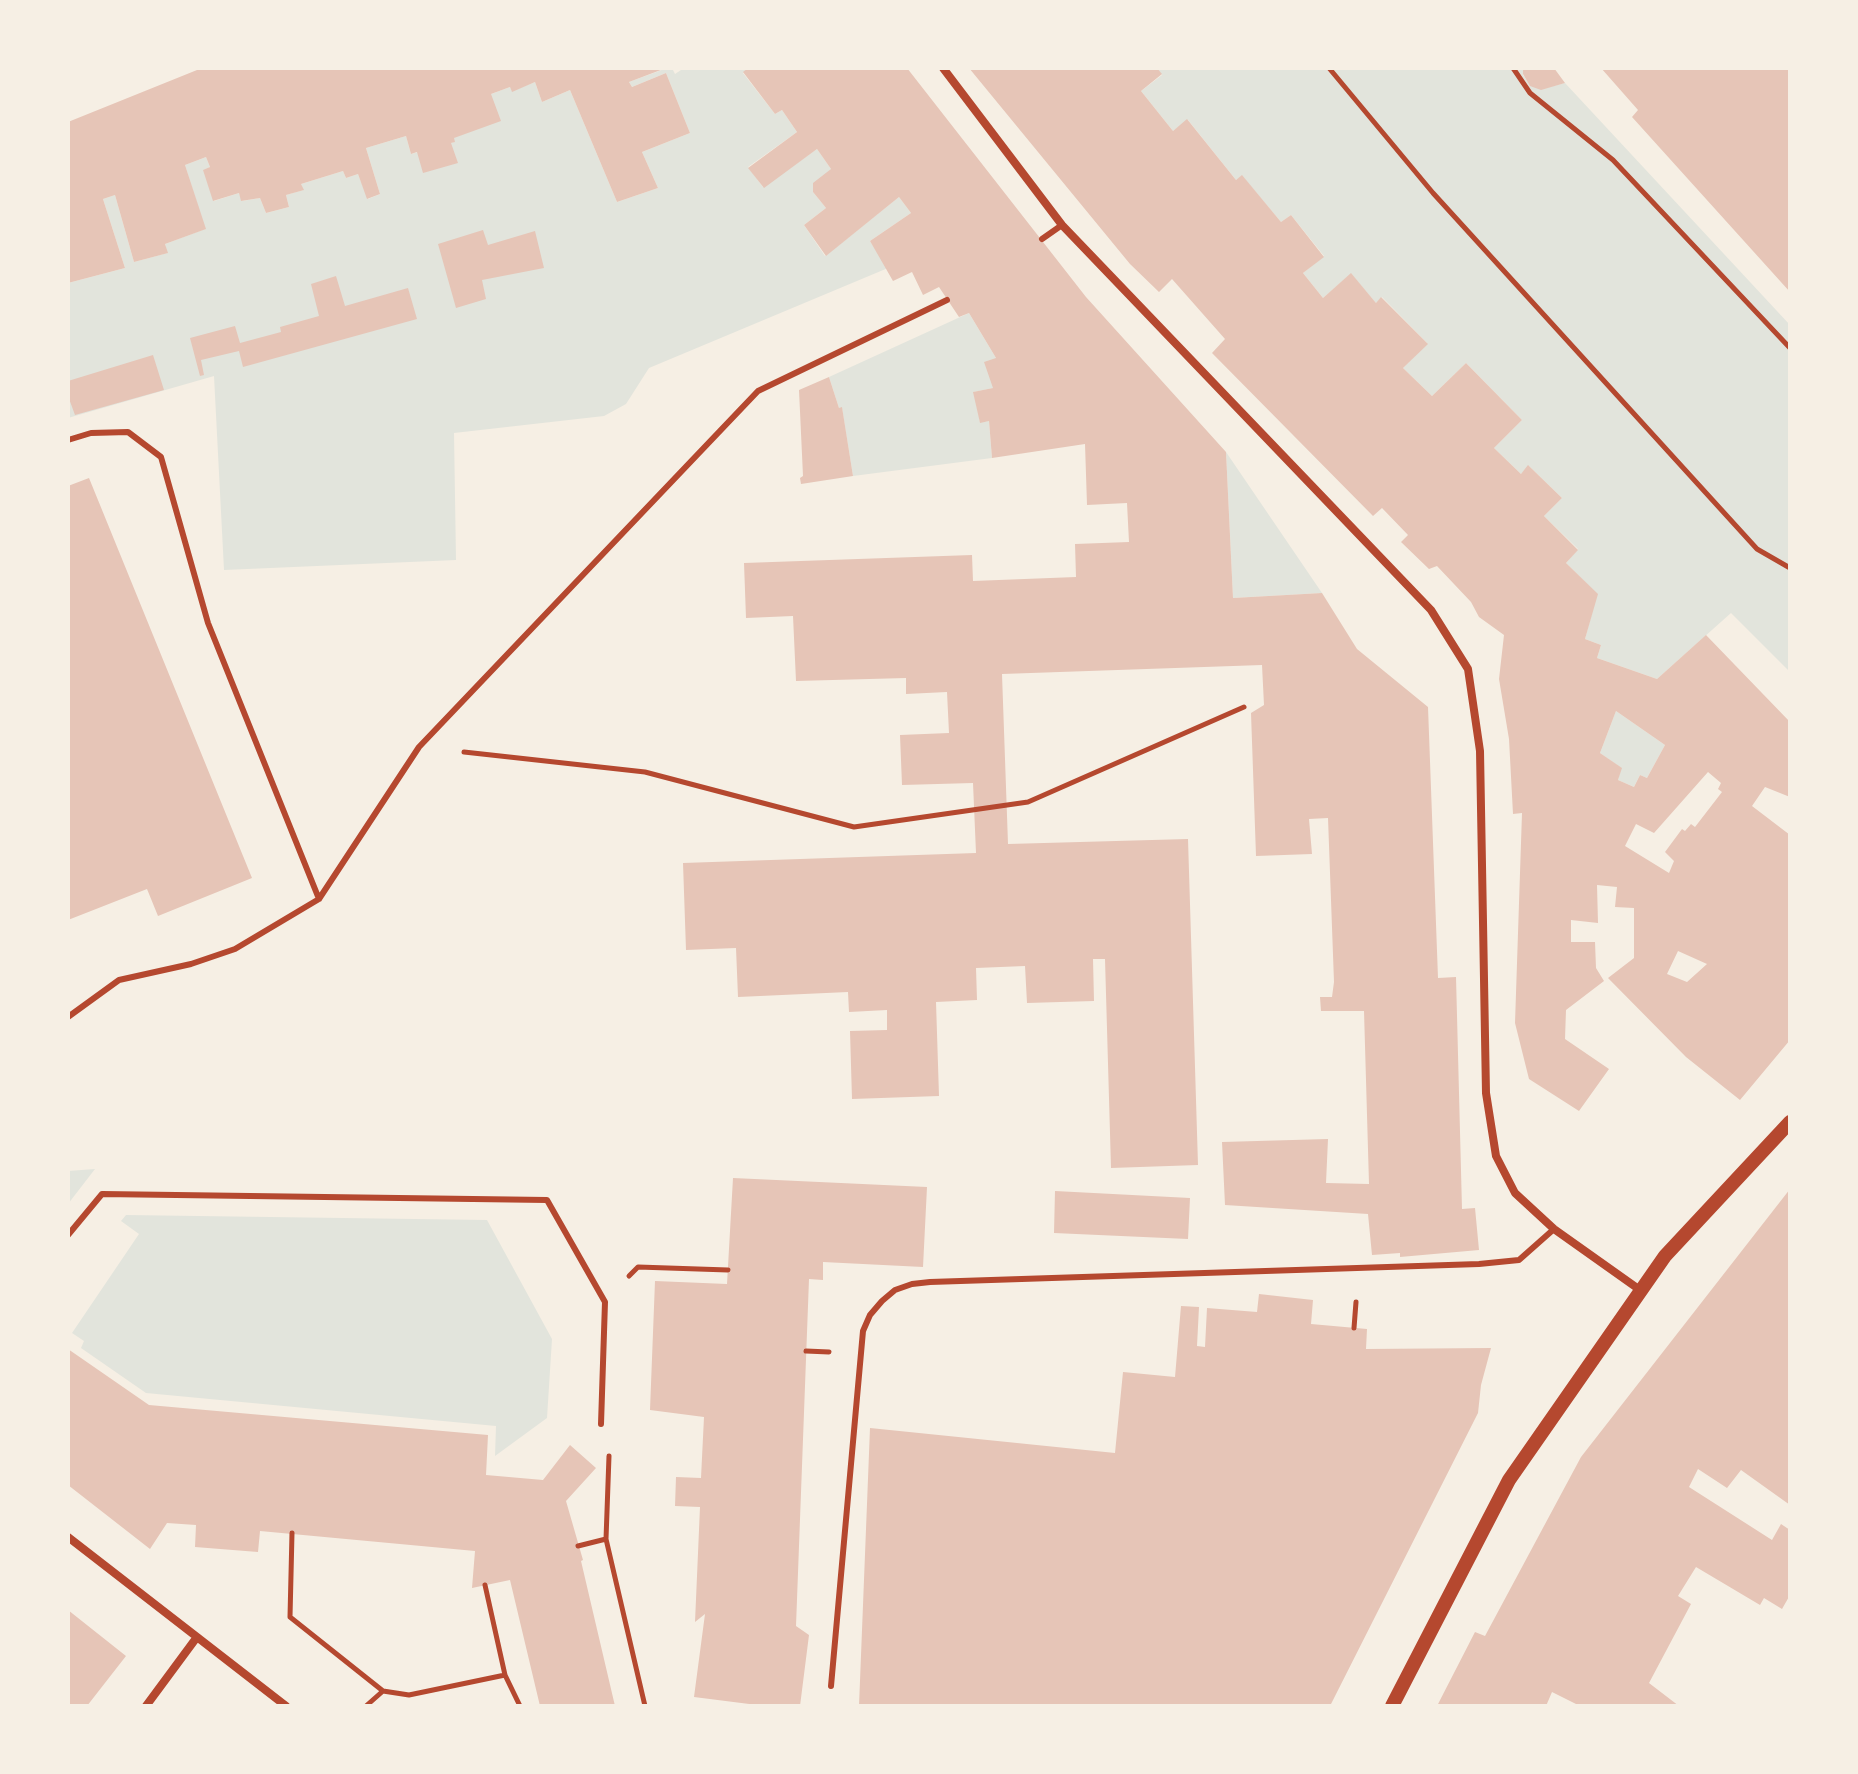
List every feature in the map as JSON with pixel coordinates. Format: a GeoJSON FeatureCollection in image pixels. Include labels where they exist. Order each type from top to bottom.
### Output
{"type":"FeatureCollection","features":[{"type":"Feature","properties":{"kind":"street"},"geometry":{"type":"LineString","coordinates":[[943,68],[1062,225],[1431,610],[1468,669],[1480,751],[1486,1093],[1496,1156],[1515,1193],[1554,1229],[1640,1290]]}},
{"type":"Feature","properties":{"kind":"street"},"geometry":{"type":"LineString","coordinates":[[1392,1706],[1509,1480],[1665,1256],[1790,1122]]}},
{"type":"Feature","properties":{"kind":"street"},"geometry":{"type":"LineString","coordinates":[[68,1537],[286,1706]]}},
{"type":"Feature","properties":{"kind":"street"},"geometry":{"type":"LineString","coordinates":[[146,1706],[197,1637]]}},
{"type":"Feature","properties":{"kind":"lane"},"geometry":{"type":"LineString","coordinates":[[1042,239],[1062,225]]}},
{"type":"Feature","properties":{"kind":"lane"},"geometry":{"type":"LineString","coordinates":[[68,1017],[119,980],[191,964],[235,949],[319,899],[419,747],[758,391],[947,300]]}},
{"type":"Feature","properties":{"kind":"lane"},"geometry":{"type":"LineString","coordinates":[[68,440],[91,433],[128,432],[161,457],[208,623],[319,899]]}},
{"type":"Feature","properties":{"kind":"lane"},"geometry":{"type":"LineString","coordinates":[[68,1235],[102,1194],[547,1200],[605,1302],[601,1424]]}},
{"type":"Feature","properties":{"kind":"lane"},"geometry":{"type":"LineString","coordinates":[[831,1686],[863,1331],[870,1315],[895,1290],[930,1282],[1479,1264],[1519,1260],[1554,1229]]}},
{"type":"Feature","properties":{"kind":"path"},"geometry":{"type":"LineString","coordinates":[[1329,68],[1433,193],[1757,549],[1790,568]]}},
{"type":"Feature","properties":{"kind":"path"},"geometry":{"type":"LineString","coordinates":[[1513,68],[1530,93],[1613,160],[1790,348]]}},
{"type":"Feature","properties":{"kind":"path"},"geometry":{"type":"LineString","coordinates":[[419,747],[645,772],[854,827],[1028,802],[1244,707]]}},
{"type":"Feature","properties":{"kind":"path"},"geometry":{"type":"LineString","coordinates":[[605,1302],[638,1267],[728,1270]]}},
{"type":"Feature","properties":{"kind":"path"},"geometry":{"type":"LineString","coordinates":[[601,1424],[610,1446],[606,1539],[645,1706]]}},
{"type":"Feature","properties":{"kind":"path"},"geometry":{"type":"LineString","coordinates":[[292,1533],[290,1617],[383,1691],[409,1695],[505,1675]]}},
{"type":"Feature","properties":{"kind":"path"},"geometry":{"type":"LineString","coordinates":[[578,1546],[606,1539]]}},
{"type":"Feature","properties":{"kind":"path"},"geometry":{"type":"LineString","coordinates":[[485,1585],[505,1675],[520,1706]]}},
{"type":"Feature","properties":{"kind":"path"},"geometry":{"type":"LineString","coordinates":[[366,1706],[383,1691]]}},
{"type":"Feature","properties":{"kind":"shaded area"},"geometry":{"type":"Polygon","coordinates":[[[672,68],[675,74],[684,68],[748,68],[743,73],[775,114],[782,110],[797,132],[748,167],[763,187],[817,149],[831,169],[813,192],[826,208],[804,225],[825,256],[899,197],[911,213],[870,241],[888,268],[649,368],[626,404],[604,416],[454,433],[456,560],[224,570],[214,376],[68,418],[68,283],[125,268],[103,199],[115,195],[134,262],[167,253],[165,244],[205,229],[185,165],[206,157],[210,167],[204,170],[214,201],[239,193],[242,201],[260,198],[266,213],[289,207],[286,195],[303,190],[301,184],[343,171],[346,178],[358,174],[368,199],[380,194],[366,148],[406,136],[411,154],[454,142],[454,138],[491,94],[510,87],[512,91],[535,82],[542,102],[570,90],[617,202],[658,188],[642,152],[690,133],[666,73],[632,87],[629,82],[672,68]]]}},
{"type":"Feature","properties":{"kind":"shaded area"},"geometry":{"type":"Polygon","coordinates":[[[1157,68],[1523,68],[1523,75],[1530,85],[1541,89],[1565,83],[1790,325],[1790,672],[1731,613],[1657,679],[1597,658],[1601,645],[1585,639],[1597,594],[1566,563],[1578,549],[1544,516],[1562,498],[1529,466],[1521,474],[1494,448],[1522,420],[1466,363],[1432,396],[1403,368],[1427,343],[1382,297],[1376,303],[1351,274],[1323,298],[1303,273],[1324,256],[1291,215],[1281,222],[1242,176],[1236,180],[1188,120],[1173,131],[1141,91],[1162,75],[1157,68]]]}},
{"type":"Feature","properties":{"kind":"shaded area"},"geometry":{"type":"Polygon","coordinates":[[[969,313],[996,358],[993,388],[974,392],[980,422],[989,421],[992,458],[853,476],[842,408],[839,408],[829,377],[969,313]]]}},
{"type":"Feature","properties":{"kind":"shaded area"},"geometry":{"type":"Polygon","coordinates":[[[1226,452],[1322,593],[1233,598],[1226,452]]]}},
{"type":"Feature","properties":{"kind":"shaded area"},"geometry":{"type":"Polygon","coordinates":[[[1616,711],[1665,745],[1647,778],[1640,775],[1634,787],[1618,780],[1621,768],[1600,753],[1616,711]]]}},
{"type":"Feature","properties":{"kind":"shaded area"},"geometry":{"type":"Polygon","coordinates":[[[95,1169],[68,1204],[68,1171],[95,1169]]]}},
{"type":"Feature","properties":{"kind":"shaded area"},"geometry":{"type":"Polygon","coordinates":[[[126,1215],[487,1220],[552,1339],[547,1418],[495,1456],[496,1426],[146,1393],[81,1348],[84,1341],[72,1333],[139,1234],[121,1221],[126,1215]]]}},
{"type":"Feature","properties":{"kind":"building"},"geometry":{"type":"Polygon","coordinates":[[[202,68],[666,68],[629,82],[632,87],[666,73],[690,133],[642,152],[658,188],[617,202],[570,90],[542,102],[535,82],[512,92],[510,87],[491,94],[501,121],[454,138],[455,142],[451,143],[458,163],[423,173],[417,152],[411,154],[406,136],[366,148],[380,194],[367,199],[358,174],[346,178],[343,171],[301,184],[304,190],[286,195],[289,207],[266,213],[260,198],[241,201],[239,193],[213,201],[203,170],[210,167],[206,157],[185,165],[206,229],[165,244],[168,253],[134,262],[115,195],[103,199],[125,268],[68,283],[68,122],[202,68]]]}},
{"type":"Feature","properties":{"kind":"building"},"geometry":{"type":"Polygon","coordinates":[[[748,68],[907,68],[1086,297],[1226,452],[1233,598],[1322,593],[1357,649],[1428,707],[1438,978],[1456,977],[1462,1209],[1475,1208],[1479,1250],[1400,1257],[1400,1253],[1372,1255],[1368,1214],[1225,1205],[1222,1142],[1328,1139],[1326,1183],[1369,1184],[1364,1011],[1321,1011],[1320,997],[1332,997],[1334,982],[1328,818],[1309,819],[1312,854],[1256,856],[1251,713],[1264,705],[1262,665],[1002,674],[1008,844],[1188,839],[1198,1165],[1111,1168],[1105,959],[1093,959],[1094,1001],[1027,1003],[1025,966],[976,968],[977,1000],[936,1002],[939,1096],[852,1099],[850,1031],[887,1030],[887,1010],[849,1012],[848,992],[738,997],[736,948],[686,950],[683,863],[976,853],[973,783],[902,785],[900,735],[949,733],[947,692],[906,694],[906,678],[796,681],[793,616],[746,618],[744,563],[972,555],[973,581],[1076,577],[1075,544],[1129,542],[1127,503],[1087,505],[1085,444],[992,458],[989,421],[980,423],[973,392],[993,388],[984,362],[996,358],[969,313],[959,317],[939,287],[923,295],[912,272],[893,281],[870,241],[911,213],[899,197],[826,256],[804,225],[826,208],[813,192],[813,183],[831,169],[817,149],[764,188],[748,168],[797,132],[782,110],[775,114],[743,72],[748,68]]]}},
{"type":"Feature","properties":{"kind":"building"},"geometry":{"type":"Polygon","coordinates":[[[969,68],[1157,68],[1162,74],[1141,91],[1173,131],[1187,119],[1236,180],[1242,175],[1281,222],[1291,215],[1324,257],[1303,273],[1323,298],[1351,273],[1376,303],[1381,297],[1428,344],[1403,368],[1432,396],[1466,363],[1522,420],[1494,448],[1521,474],[1528,465],[1562,498],[1544,516],[1578,550],[1566,563],[1598,594],[1585,639],[1601,645],[1597,658],[1657,679],[1706,635],[1790,722],[1790,797],[1765,787],[1752,806],[1790,835],[1790,1040],[1740,1100],[1686,1057],[1608,978],[1634,958],[1634,908],[1615,907],[1617,887],[1597,885],[1598,923],[1571,920],[1571,942],[1595,942],[1596,968],[1604,981],[1566,1010],[1565,1039],[1609,1069],[1579,1111],[1529,1079],[1515,1023],[1522,813],[1513,814],[1509,739],[1499,679],[1504,635],[1479,617],[1471,602],[1437,566],[1429,569],[1401,542],[1408,535],[1382,508],[1373,516],[1212,353],[1225,339],[1172,279],[1159,292],[1130,264],[969,68]],[[1616,711],[1600,753],[1622,768],[1618,780],[1634,787],[1640,775],[1647,778],[1665,745],[1616,711]],[[1708,772],[1654,833],[1636,824],[1625,846],[1669,873],[1674,861],[1665,852],[1682,829],[1685,831],[1691,824],[1695,827],[1722,792],[1718,789],[1721,783],[1708,772]],[[1678,951],[1667,974],[1687,982],[1707,964],[1678,951]]]}},
{"type":"Feature","properties":{"kind":"building"},"geometry":{"type":"Polygon","coordinates":[[[1523,68],[1554,68],[1565,83],[1541,90],[1530,86],[1523,68]]]}},
{"type":"Feature","properties":{"kind":"building"},"geometry":{"type":"Polygon","coordinates":[[[1601,68],[1790,68],[1790,292],[1632,117],[1638,110],[1601,68]]]}},
{"type":"Feature","properties":{"kind":"building"},"geometry":{"type":"Polygon","coordinates":[[[483,230],[488,245],[535,231],[544,268],[482,280],[486,299],[456,308],[438,244],[483,230]]]}},
{"type":"Feature","properties":{"kind":"building"},"geometry":{"type":"Polygon","coordinates":[[[336,276],[345,306],[408,288],[417,319],[243,367],[239,351],[201,360],[204,375],[200,376],[190,338],[235,326],[240,343],[281,332],[280,327],[319,316],[311,284],[336,276]]]}},
{"type":"Feature","properties":{"kind":"building"},"geometry":{"type":"Polygon","coordinates":[[[153,355],[164,390],[75,415],[68,396],[68,381],[153,355]]]}},
{"type":"Feature","properties":{"kind":"building"},"geometry":{"type":"Polygon","coordinates":[[[829,377],[839,408],[842,407],[853,476],[801,484],[799,390],[829,377]]]}},
{"type":"Feature","properties":{"kind":"building"},"geometry":{"type":"Polygon","coordinates":[[[89,478],[252,878],[158,916],[147,889],[68,920],[68,486],[89,478]]]}},
{"type":"Feature","properties":{"kind":"building"},"geometry":{"type":"Polygon","coordinates":[[[733,1178],[927,1187],[923,1267],[823,1262],[823,1280],[809,1279],[796,1626],[809,1635],[800,1706],[765,1706],[694,1697],[705,1614],[695,1622],[700,1507],[675,1506],[676,1477],[701,1478],[704,1417],[650,1410],[655,1281],[727,1284],[733,1178]]]}},
{"type":"Feature","properties":{"kind":"building"},"geometry":{"type":"Polygon","coordinates":[[[1790,1189],[1790,1505],[1741,1470],[1727,1488],[1698,1469],[1689,1487],[1772,1540],[1781,1524],[1790,1530],[1790,1595],[1782,1609],[1764,1598],[1760,1605],[1696,1567],[1678,1596],[1691,1604],[1649,1683],[1679,1706],[1580,1706],[1552,1692],[1546,1706],[1437,1706],[1475,1632],[1485,1636],[1581,1457],[1790,1189]]]}},
{"type":"Feature","properties":{"kind":"building"},"geometry":{"type":"Polygon","coordinates":[[[1055,1191],[1190,1198],[1188,1239],[1054,1233],[1055,1191]]]}},
{"type":"Feature","properties":{"kind":"building"},"geometry":{"type":"Polygon","coordinates":[[[1259,1294],[1313,1300],[1311,1324],[1367,1329],[1366,1349],[1491,1348],[1481,1385],[1478,1413],[1330,1706],[859,1706],[870,1428],[1115,1453],[1123,1372],[1175,1377],[1181,1306],[1199,1307],[1197,1346],[1205,1347],[1207,1308],[1257,1312],[1259,1294]]]}},
{"type":"Feature","properties":{"kind":"building"},"geometry":{"type":"Polygon","coordinates":[[[68,1349],[149,1405],[488,1435],[486,1475],[543,1480],[570,1445],[596,1468],[566,1501],[583,1560],[615,1706],[540,1706],[510,1580],[472,1588],[475,1551],[260,1531],[258,1552],[195,1547],[196,1525],[167,1523],[150,1549],[68,1485],[68,1349]]]}},
{"type":"Feature","properties":{"kind":"building"},"geometry":{"type":"Polygon","coordinates":[[[68,1610],[126,1656],[87,1706],[68,1706],[68,1610]]]}}]}
